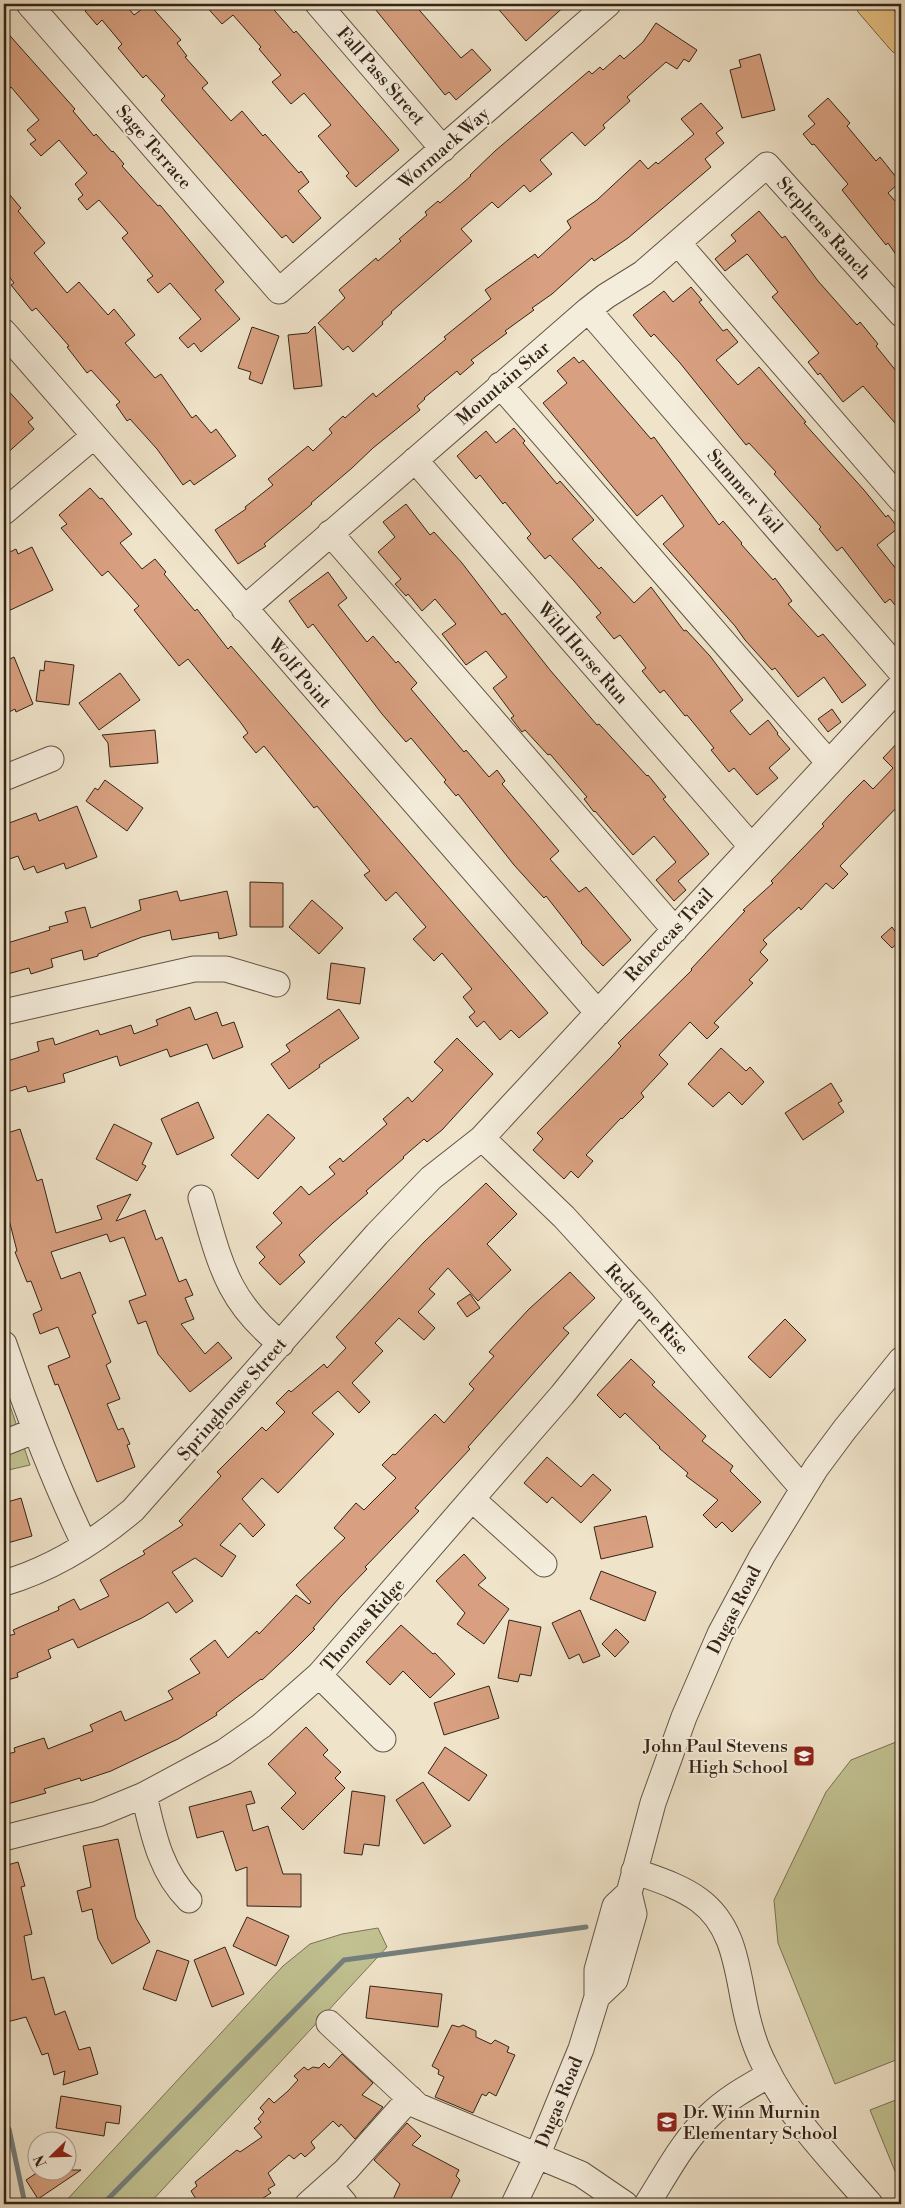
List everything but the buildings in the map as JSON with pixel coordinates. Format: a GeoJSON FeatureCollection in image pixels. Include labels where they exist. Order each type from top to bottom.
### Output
{"type":"FeatureCollection","features":[{"type":"Feature","properties":{"kind":"main road"},"geometry":{"type":"LineString","coordinates":[[870,4],[901,40]]}},
{"type":"Feature","properties":{"kind":"street","name":"Sage Terrace"},"geometry":{"type":"LineString","coordinates":[[29,4],[279,290]]}},
{"type":"Feature","properties":{"kind":"street","name":"Fall Pass Street"},"geometry":{"type":"LineString","coordinates":[[318,4],[443,149]]}},
{"type":"Feature","properties":{"kind":"street","name":"Wormack Way"},"geometry":{"type":"LineString","coordinates":[[279,290],[609,4]]}},
{"type":"Feature","properties":{"kind":"street","name":"Mountain Star"},"geometry":{"type":"LineString","coordinates":[[244,609],[588,310],[606,296],[643,273],[767,165]]}},
{"type":"Feature","properties":{"kind":"street","name":"Stephens Ranch"},"geometry":{"type":"LineString","coordinates":[[767,165],[901,314]]}},
{"type":"Feature","properties":{"kind":"street"},"geometry":{"type":"LineString","coordinates":[[678,243],[901,500]]}},
{"type":"Feature","properties":{"kind":"street","name":"Summer Vail"},"geometry":{"type":"LineString","coordinates":[[588,310],[901,672]]}},
{"type":"Feature","properties":{"kind":"street","name":"Wolf Point"},"geometry":{"type":"LineString","coordinates":[[4,332],[598,1013]]}},
{"type":"Feature","properties":{"kind":"street"},"geometry":{"type":"LineString","coordinates":[[500,385],[829,763]]}},
{"type":"Feature","properties":{"kind":"street"},"geometry":{"type":"LineString","coordinates":[[4,512],[94,436]]}},
{"type":"Feature","properties":{"kind":"street","name":"Wild Horse Run"},"geometry":{"type":"LineString","coordinates":[[415,460],[751,846]]}},
{"type":"Feature","properties":{"kind":"street"},"geometry":{"type":"LineString","coordinates":[[330,533],[675,930]]}},
{"type":"Feature","properties":{"kind":"street","name":"Rebeccas Trail"},"geometry":{"type":"LineString","coordinates":[[431,1178],[482,1138],[901,685]]}},
{"type":"Feature","properties":{"kind":"street"},"geometry":{"type":"LineString","coordinates":[[4,778],[51,759]]}},
{"type":"Feature","properties":{"kind":"street"},"geometry":{"type":"LineString","coordinates":[[4,1012],[194,969],[226,969],[278,984]]}},
{"type":"Feature","properties":{"kind":"street","name":"Redstone Rise"},"geometry":{"type":"LineString","coordinates":[[482,1138],[564,1217],[639,1299],[803,1488]]}},
{"type":"Feature","properties":{"kind":"street","name":"Springhouse Street"},"geometry":{"type":"LineString","coordinates":[[4,1583],[48,1566],[86,1545],[106,1532],[133,1510],[377,1234],[431,1178]]}},
{"type":"Feature","properties":{"kind":"street"},"geometry":{"type":"LineString","coordinates":[[201,1198],[219,1259],[232,1289],[250,1316],[281,1344]]}},
{"type":"Feature","properties":{"kind":"street","name":"Thomas Ridge"},"geometry":{"type":"LineString","coordinates":[[4,1838],[98,1814],[144,1795],[224,1752],[260,1726],[319,1675],[473,1500],[596,1354],[639,1299]]}},
{"type":"Feature","properties":{"kind":"street"},"geometry":{"type":"LineString","coordinates":[[4,1344],[34,1432],[57,1486],[86,1545]]}},
{"type":"Feature","properties":{"kind":"street","name":"Dugas Road"},"geometry":{"type":"LineString","coordinates":[[514,2204],[537,2156],[580,2049],[597,1997],[615,1980],[634,1914],[631,1882],[663,1773],[708,1660],[749,1578],[803,1488],[845,1429],[901,1360]]}},
{"type":"Feature","properties":{"kind":"street"},"geometry":{"type":"LineString","coordinates":[[4,1443],[34,1432]]}},
{"type":"Feature","properties":{"kind":"street"},"geometry":{"type":"LineString","coordinates":[[473,1500],[544,1564]]}},
{"type":"Feature","properties":{"kind":"street"},"geometry":{"type":"LineString","coordinates":[[319,1675],[383,1739]]}},
{"type":"Feature","properties":{"kind":"street"},"geometry":{"type":"LineString","coordinates":[[144,1795],[159,1856],[169,1875],[189,1900]]}},
{"type":"Feature","properties":{"kind":"street"},"geometry":{"type":"LineString","coordinates":[[631,1882],[662,1881],[687,1892],[710,1908],[722,1925],[734,1955],[751,2032],[769,2075],[794,2115],[870,2204]]}},
{"type":"Feature","properties":{"kind":"street"},"geometry":{"type":"LineString","coordinates":[[329,2023],[425,2110],[581,2174],[626,2204]]}},
{"type":"Feature","properties":{"kind":"street"},"geometry":{"type":"LineString","coordinates":[[647,2204],[687,2140],[710,2115],[737,2094],[769,2075]]}},
{"type":"Feature","properties":{"kind":"street"},"geometry":{"type":"LineString","coordinates":[[308,2204],[337,2195],[410,2098]]}},
{"type":"Feature","properties":{"kind":"green space"},"geometry":{"type":"Polygon","coordinates":[[[4,1388],[30,1465],[4,1471],[4,1388]]]}},
{"type":"Feature","properties":{"kind":"green space"},"geometry":{"type":"Polygon","coordinates":[[[901,1740],[901,2058],[835,2084],[778,1943],[774,1900],[826,1792],[851,1760],[901,1740]]]}},
{"type":"Feature","properties":{"kind":"green space"},"geometry":{"type":"Polygon","coordinates":[[[378,1928],[387,1947],[149,2204],[63,2204],[283,1966],[310,1944],[342,1934],[378,1928]]]}},
{"type":"Feature","properties":{"kind":"green space"},"geometry":{"type":"Polygon","coordinates":[[[901,2098],[901,2186],[870,2110],[901,2098]]]}},
{"type":"Feature","properties":{"kind":"waterway"},"geometry":{"type":"LineString","coordinates":[[103,2204],[344,1960],[586,1927]]}},
{"type":"Feature","properties":{"kind":"waterway"},"geometry":{"type":"LineString","coordinates":[[9,2129],[25,2204]]}},
{"type":"Feature","properties":{"kind":"place","name":"John Paul Stevens High School"},"geometry":{"type":"Point","coordinates":[804,1756]}},
{"type":"Feature","properties":{"kind":"place","name":"Dr. Winn Murnin Elementary School"},"geometry":{"type":"Point","coordinates":[667,2122]}}]}
